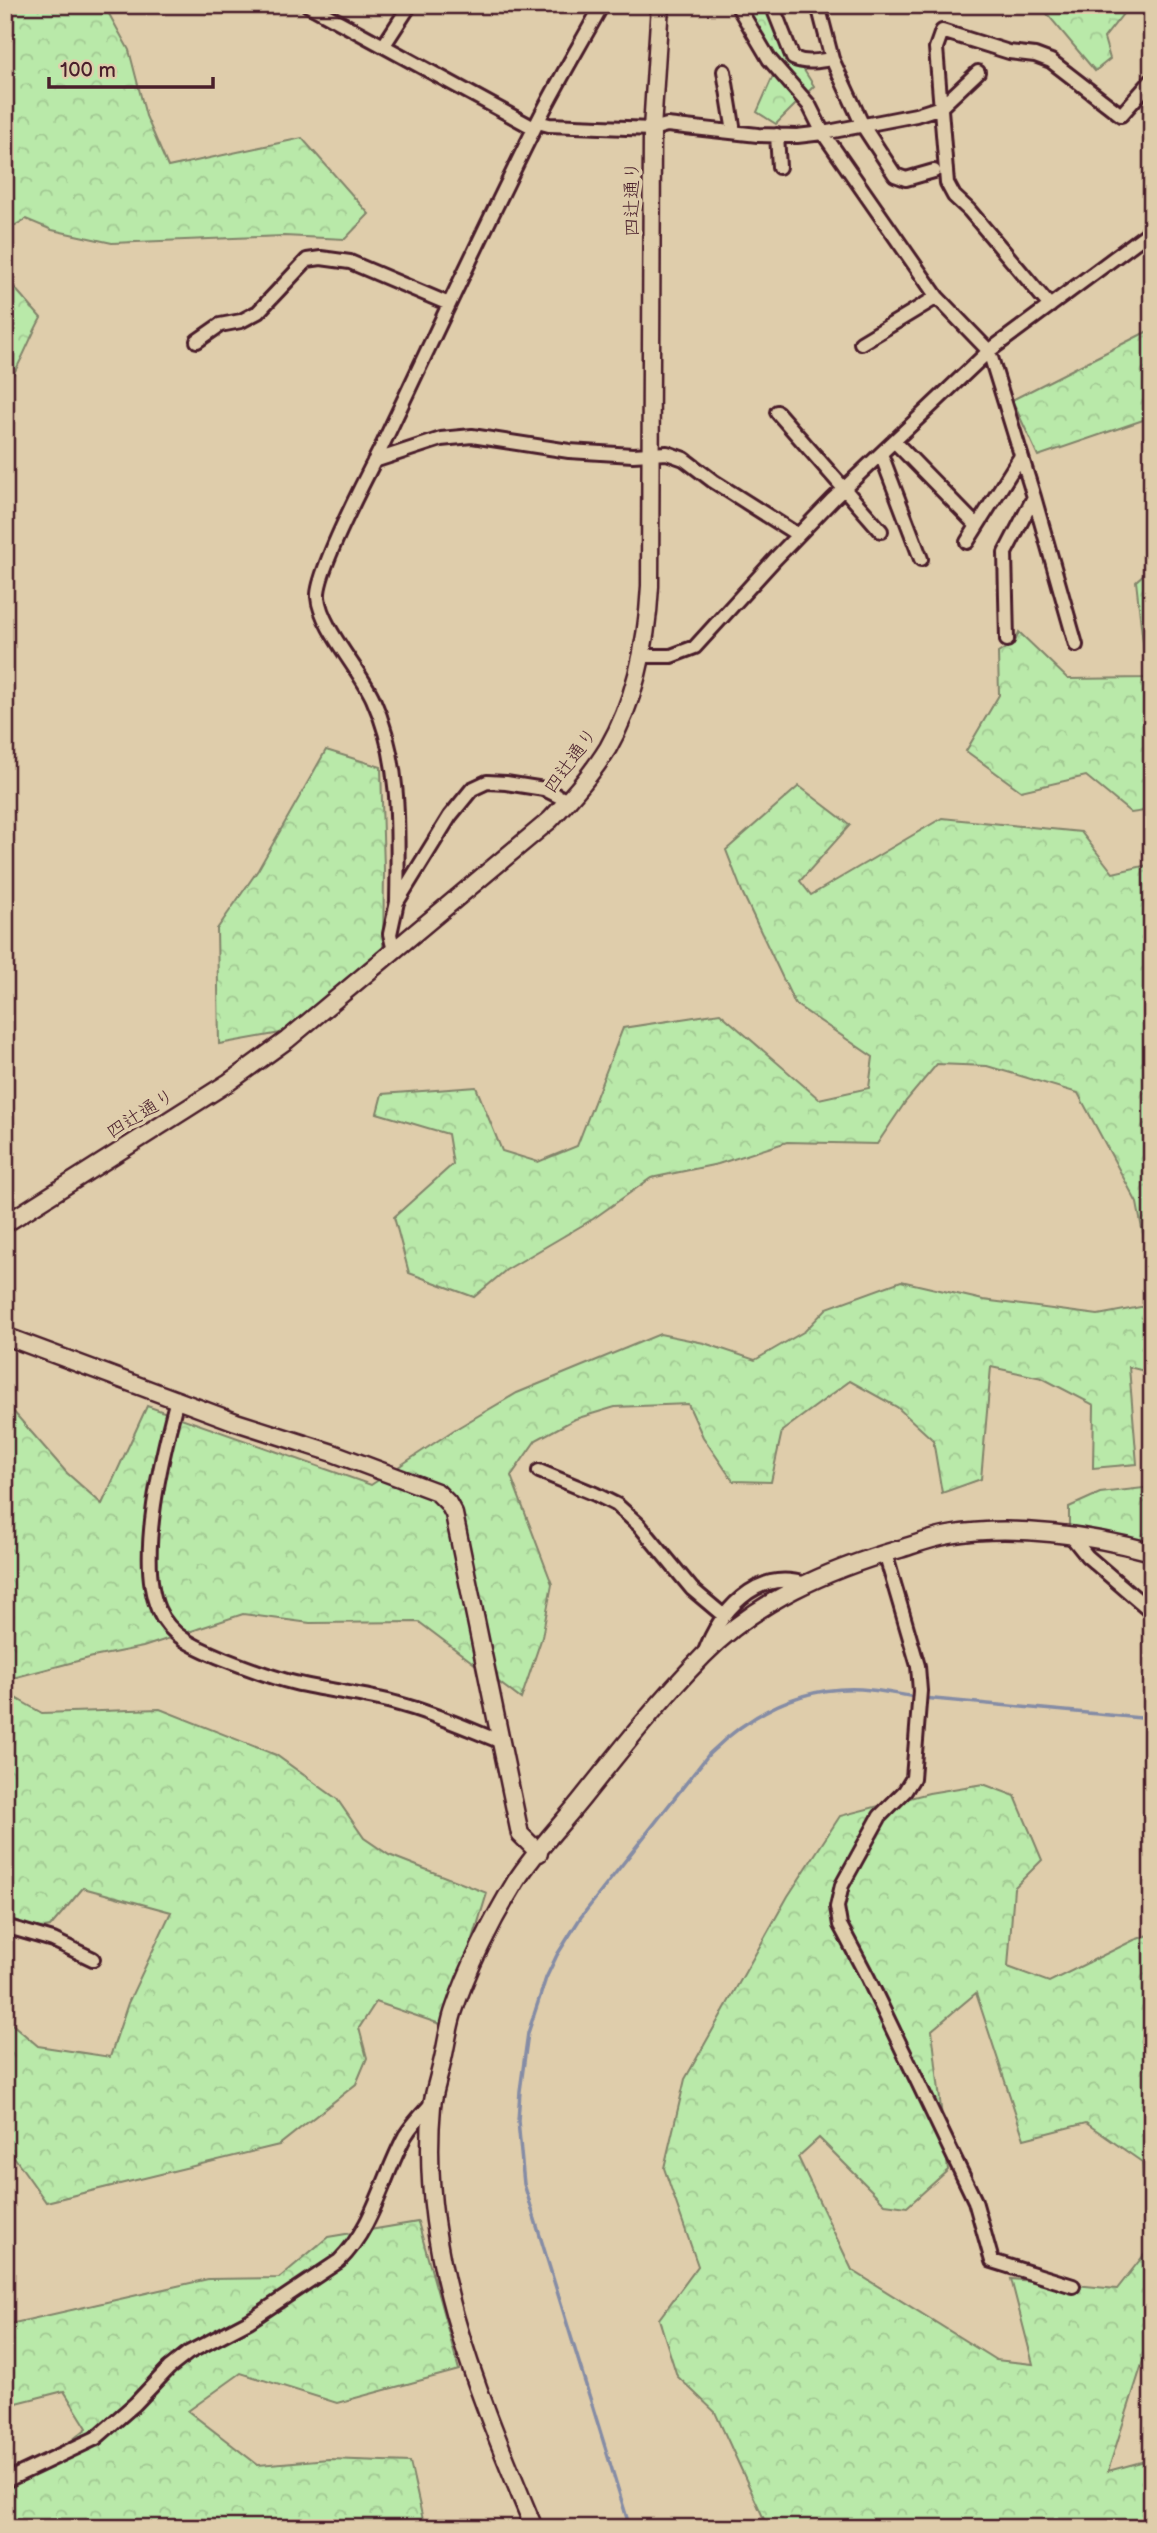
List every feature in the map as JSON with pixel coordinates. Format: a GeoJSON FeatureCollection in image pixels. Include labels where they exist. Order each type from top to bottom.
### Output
{"type":"FeatureCollection","features":[{"type":"Feature","properties":{"kind":"street"},"geometry":{"type":"LineString","coordinates":[[308,5],[536,125],[652,128],[667,125],[797,136],[823,133],[916,115],[941,107],[978,72]]}},
{"type":"Feature","properties":{"kind":"street"},"geometry":{"type":"LineString","coordinates":[[384,45],[410,5]]}},
{"type":"Feature","properties":{"kind":"street"},"geometry":{"type":"LineString","coordinates":[[394,951],[390,934],[397,902],[395,775],[381,720],[358,671],[332,632],[318,596],[326,566],[449,304],[536,125],[602,5]]}},
{"type":"Feature","properties":{"kind":"street","name":"四辻通り"},"geometry":{"type":"LineString","coordinates":[[5,1224],[229,1082],[287,1040],[542,828],[568,801],[608,748],[630,696],[643,656],[648,627],[652,128],[660,5]]}},
{"type":"Feature","properties":{"kind":"street"},"geometry":{"type":"LineString","coordinates":[[737,5],[769,59],[809,105],[823,133],[937,297],[989,351],[1076,645]]}},
{"type":"Feature","properties":{"kind":"street"},"geometry":{"type":"LineString","coordinates":[[772,5],[793,58],[801,62],[832,59]]}},
{"type":"Feature","properties":{"kind":"street"},"geometry":{"type":"LineString","coordinates":[[818,5],[832,59],[863,126],[895,175],[906,179],[934,171]]}},
{"type":"Feature","properties":{"kind":"street"},"geometry":{"type":"LineString","coordinates":[[1050,306],[970,210],[954,197],[947,183],[936,48],[942,31],[1009,52],[1035,55],[1051,61],[1121,115],[1152,80]]}},
{"type":"Feature","properties":{"kind":"street"},"geometry":{"type":"LineString","coordinates":[[724,71],[734,132]]}},
{"type":"Feature","properties":{"kind":"street"},"geometry":{"type":"LineString","coordinates":[[776,135],[779,167]]}},
{"type":"Feature","properties":{"kind":"street"},"geometry":{"type":"LineString","coordinates":[[643,656],[671,656],[695,647],[844,488],[989,351],[1152,230]]}},
{"type":"Feature","properties":{"kind":"street"},"geometry":{"type":"LineString","coordinates":[[197,341],[220,326],[241,321],[258,312],[307,260],[321,258],[350,262],[449,304]]}},
{"type":"Feature","properties":{"kind":"street"},"geometry":{"type":"LineString","coordinates":[[861,343],[937,297]]}},
{"type":"Feature","properties":{"kind":"street"},"geometry":{"type":"LineString","coordinates":[[777,412],[881,531]]}},
{"type":"Feature","properties":{"kind":"street"},"geometry":{"type":"LineString","coordinates":[[374,461],[441,439],[472,436],[569,451],[650,455],[667,453],[684,459],[713,481],[798,535]]}},
{"type":"Feature","properties":{"kind":"street"},"geometry":{"type":"LineString","coordinates":[[894,442],[976,525]]}},
{"type":"Feature","properties":{"kind":"street"},"geometry":{"type":"LineString","coordinates":[[881,453],[921,559]]}},
{"type":"Feature","properties":{"kind":"street"},"geometry":{"type":"LineString","coordinates":[[967,542],[1021,456]]}},
{"type":"Feature","properties":{"kind":"street"},"geometry":{"type":"LineString","coordinates":[[1007,640],[1004,553],[1034,497]]}},
{"type":"Feature","properties":{"kind":"street"},"geometry":{"type":"LineString","coordinates":[[397,902],[450,816],[472,789],[487,782],[506,783],[544,789],[568,801]]}},
{"type":"Feature","properties":{"kind":"street"},"geometry":{"type":"LineString","coordinates":[[5,1336],[236,1422],[333,1453],[437,1492],[454,1514],[520,1834],[539,1853]]}},
{"type":"Feature","properties":{"kind":"street"},"geometry":{"type":"LineString","coordinates":[[177,1399],[152,1526],[149,1571],[157,1607],[167,1625],[194,1646],[256,1671],[292,1682],[397,1703],[499,1741]]}},
{"type":"Feature","properties":{"kind":"street"},"geometry":{"type":"LineString","coordinates":[[539,1471],[617,1505],[639,1525],[692,1589],[724,1616]]}},
{"type":"Feature","properties":{"kind":"street"},"geometry":{"type":"LineString","coordinates":[[534,2528],[479,2390],[451,2306],[434,2214],[431,2158],[433,2102],[453,2013],[469,1974],[517,1880],[601,1774],[704,1654],[741,1623],[805,1584],[846,1565],[948,1535],[1011,1531],[1071,1536],[1113,1542],[1152,1552]]}},
{"type":"Feature","properties":{"kind":"street"},"geometry":{"type":"LineString","coordinates":[[1071,1536],[1087,1556],[1152,1612]]}},
{"type":"Feature","properties":{"kind":"street"},"geometry":{"type":"LineString","coordinates":[[885,1553],[918,1666],[920,1691],[913,1778],[905,1791],[880,1816],[842,1885],[838,1907],[839,1925],[868,1978],[975,2201],[992,2261],[1073,2286]]}},
{"type":"Feature","properties":{"kind":"street"},"geometry":{"type":"LineString","coordinates":[[704,1654],[713,1631],[741,1596],[790,1579],[805,1584]]}},
{"type":"Feature","properties":{"kind":"street"},"geometry":{"type":"LineString","coordinates":[[5,1926],[53,1940],[93,1959]]}},
{"type":"Feature","properties":{"kind":"street"},"geometry":{"type":"LineString","coordinates":[[5,2481],[96,2438],[188,2353],[249,2320],[339,2261],[349,2251],[364,2226],[406,2135],[433,2102]]}},
{"type":"Feature","properties":{"kind":"green space"},"geometry":{"type":"Polygon","coordinates":[[[5,5],[104,5],[129,50],[146,116],[168,167],[302,138],[369,214],[345,239],[284,236],[112,243],[52,230],[26,219],[5,231],[5,5]]]}},
{"type":"Feature","properties":{"kind":"green space"},"geometry":{"type":"Polygon","coordinates":[[[741,5],[763,5],[814,86],[776,124],[757,112],[773,76],[764,42],[741,5]]]}},
{"type":"Feature","properties":{"kind":"green space"},"geometry":{"type":"Polygon","coordinates":[[[1031,5],[1130,5],[1104,38],[1110,59],[1095,71],[1044,10],[1031,5]]]}},
{"type":"Feature","properties":{"kind":"green space"},"geometry":{"type":"Polygon","coordinates":[[[5,277],[41,318],[16,371],[5,387],[5,277]]]}},
{"type":"Feature","properties":{"kind":"green space"},"geometry":{"type":"Polygon","coordinates":[[[1152,329],[1152,417],[1038,456],[1012,400],[1152,329]]]}},
{"type":"Feature","properties":{"kind":"green space"},"geometry":{"type":"Polygon","coordinates":[[[1152,567],[1152,810],[1131,813],[1086,776],[1021,791],[966,751],[999,695],[998,653],[1015,642],[1019,632],[1068,679],[1147,678],[1136,581],[1152,567]]]}},
{"type":"Feature","properties":{"kind":"green space"},"geometry":{"type":"Polygon","coordinates":[[[326,750],[381,767],[383,957],[297,1030],[219,1044],[217,929],[258,870],[326,750]]]}},
{"type":"Feature","properties":{"kind":"green space"},"geometry":{"type":"Polygon","coordinates":[[[799,786],[850,825],[800,881],[811,895],[942,818],[1081,832],[1113,873],[1152,864],[1152,1280],[1137,1203],[1078,1093],[987,1066],[937,1064],[906,1101],[877,1144],[787,1142],[718,1164],[651,1178],[593,1219],[506,1270],[474,1297],[409,1273],[394,1217],[453,1164],[448,1134],[377,1113],[382,1094],[476,1087],[502,1151],[538,1162],[577,1146],[623,1028],[720,1013],[819,1099],[869,1088],[873,1057],[795,1004],[743,894],[726,850],[799,786]]]}},
{"type":"Feature","properties":{"kind":"green space"},"geometry":{"type":"Polygon","coordinates":[[[901,1281],[983,1300],[1098,1315],[1146,1306],[1152,1281],[1152,1373],[1129,1367],[1137,1464],[1093,1468],[1094,1405],[1042,1378],[991,1367],[981,1479],[942,1493],[933,1440],[897,1407],[850,1381],[782,1431],[771,1482],[733,1481],[703,1437],[688,1404],[615,1407],[575,1419],[536,1440],[511,1476],[552,1584],[542,1637],[521,1699],[419,1622],[310,1623],[243,1614],[143,1647],[5,1680],[5,1402],[67,1473],[102,1504],[147,1406],[371,1485],[454,1430],[517,1393],[660,1334],[704,1343],[755,1360],[805,1331],[827,1308],[901,1281]]]}},
{"type":"Feature","properties":{"kind":"green space"},"geometry":{"type":"Polygon","coordinates":[[[1152,1487],[1152,1544],[1069,1529],[1069,1507],[1100,1493],[1152,1487]]]}},
{"type":"Feature","properties":{"kind":"green space"},"geometry":{"type":"Polygon","coordinates":[[[5,1692],[42,1713],[160,1709],[276,1755],[337,1799],[364,1838],[389,1855],[487,1893],[455,1998],[443,2025],[376,2002],[359,2028],[367,2058],[356,2084],[279,2145],[46,2202],[5,2144],[5,2018],[38,2046],[110,2057],[128,2003],[171,1912],[83,1888],[50,1927],[9,1936],[5,1940],[5,1692]]]}},
{"type":"Feature","properties":{"kind":"green space"},"geometry":{"type":"Polygon","coordinates":[[[983,1784],[1015,1796],[1042,1860],[1014,1888],[1008,1967],[1049,1982],[1134,1940],[1152,1934],[1152,2360],[1144,2358],[1108,2471],[1152,2459],[1152,2528],[768,2528],[715,2412],[677,2376],[659,2319],[698,2266],[664,2168],[685,2079],[788,1896],[840,1816],[929,1793],[983,1784]],[[976,1993],[932,2030],[948,2170],[907,2207],[885,2204],[819,2138],[798,2157],[852,2270],[996,2360],[1033,2364],[1011,2279],[1117,2289],[1147,2251],[1142,2162],[1086,2123],[1024,2139],[976,1993]]]}},
{"type":"Feature","properties":{"kind":"green space"},"geometry":{"type":"Polygon","coordinates":[[[418,2222],[459,2370],[337,2403],[241,2373],[188,2411],[258,2465],[329,2459],[410,2462],[423,2520],[320,2522],[318,2528],[5,2528],[5,2487],[28,2476],[87,2428],[64,2391],[5,2406],[5,2325],[208,2279],[279,2278],[328,2237],[418,2222]]]}},
{"type":"Feature","properties":{"kind":"waterway"},"geometry":{"type":"LineString","coordinates":[[630,2528],[524,2184],[518,2121],[520,2091],[528,2033],[546,1978],[581,1917],[709,1754],[742,1727],[778,1705],[818,1692],[861,1689],[915,1697]]}},
{"type":"Feature","properties":{"kind":"waterway"},"geometry":{"type":"LineString","coordinates":[[923,1698],[1152,1719]]}}]}
